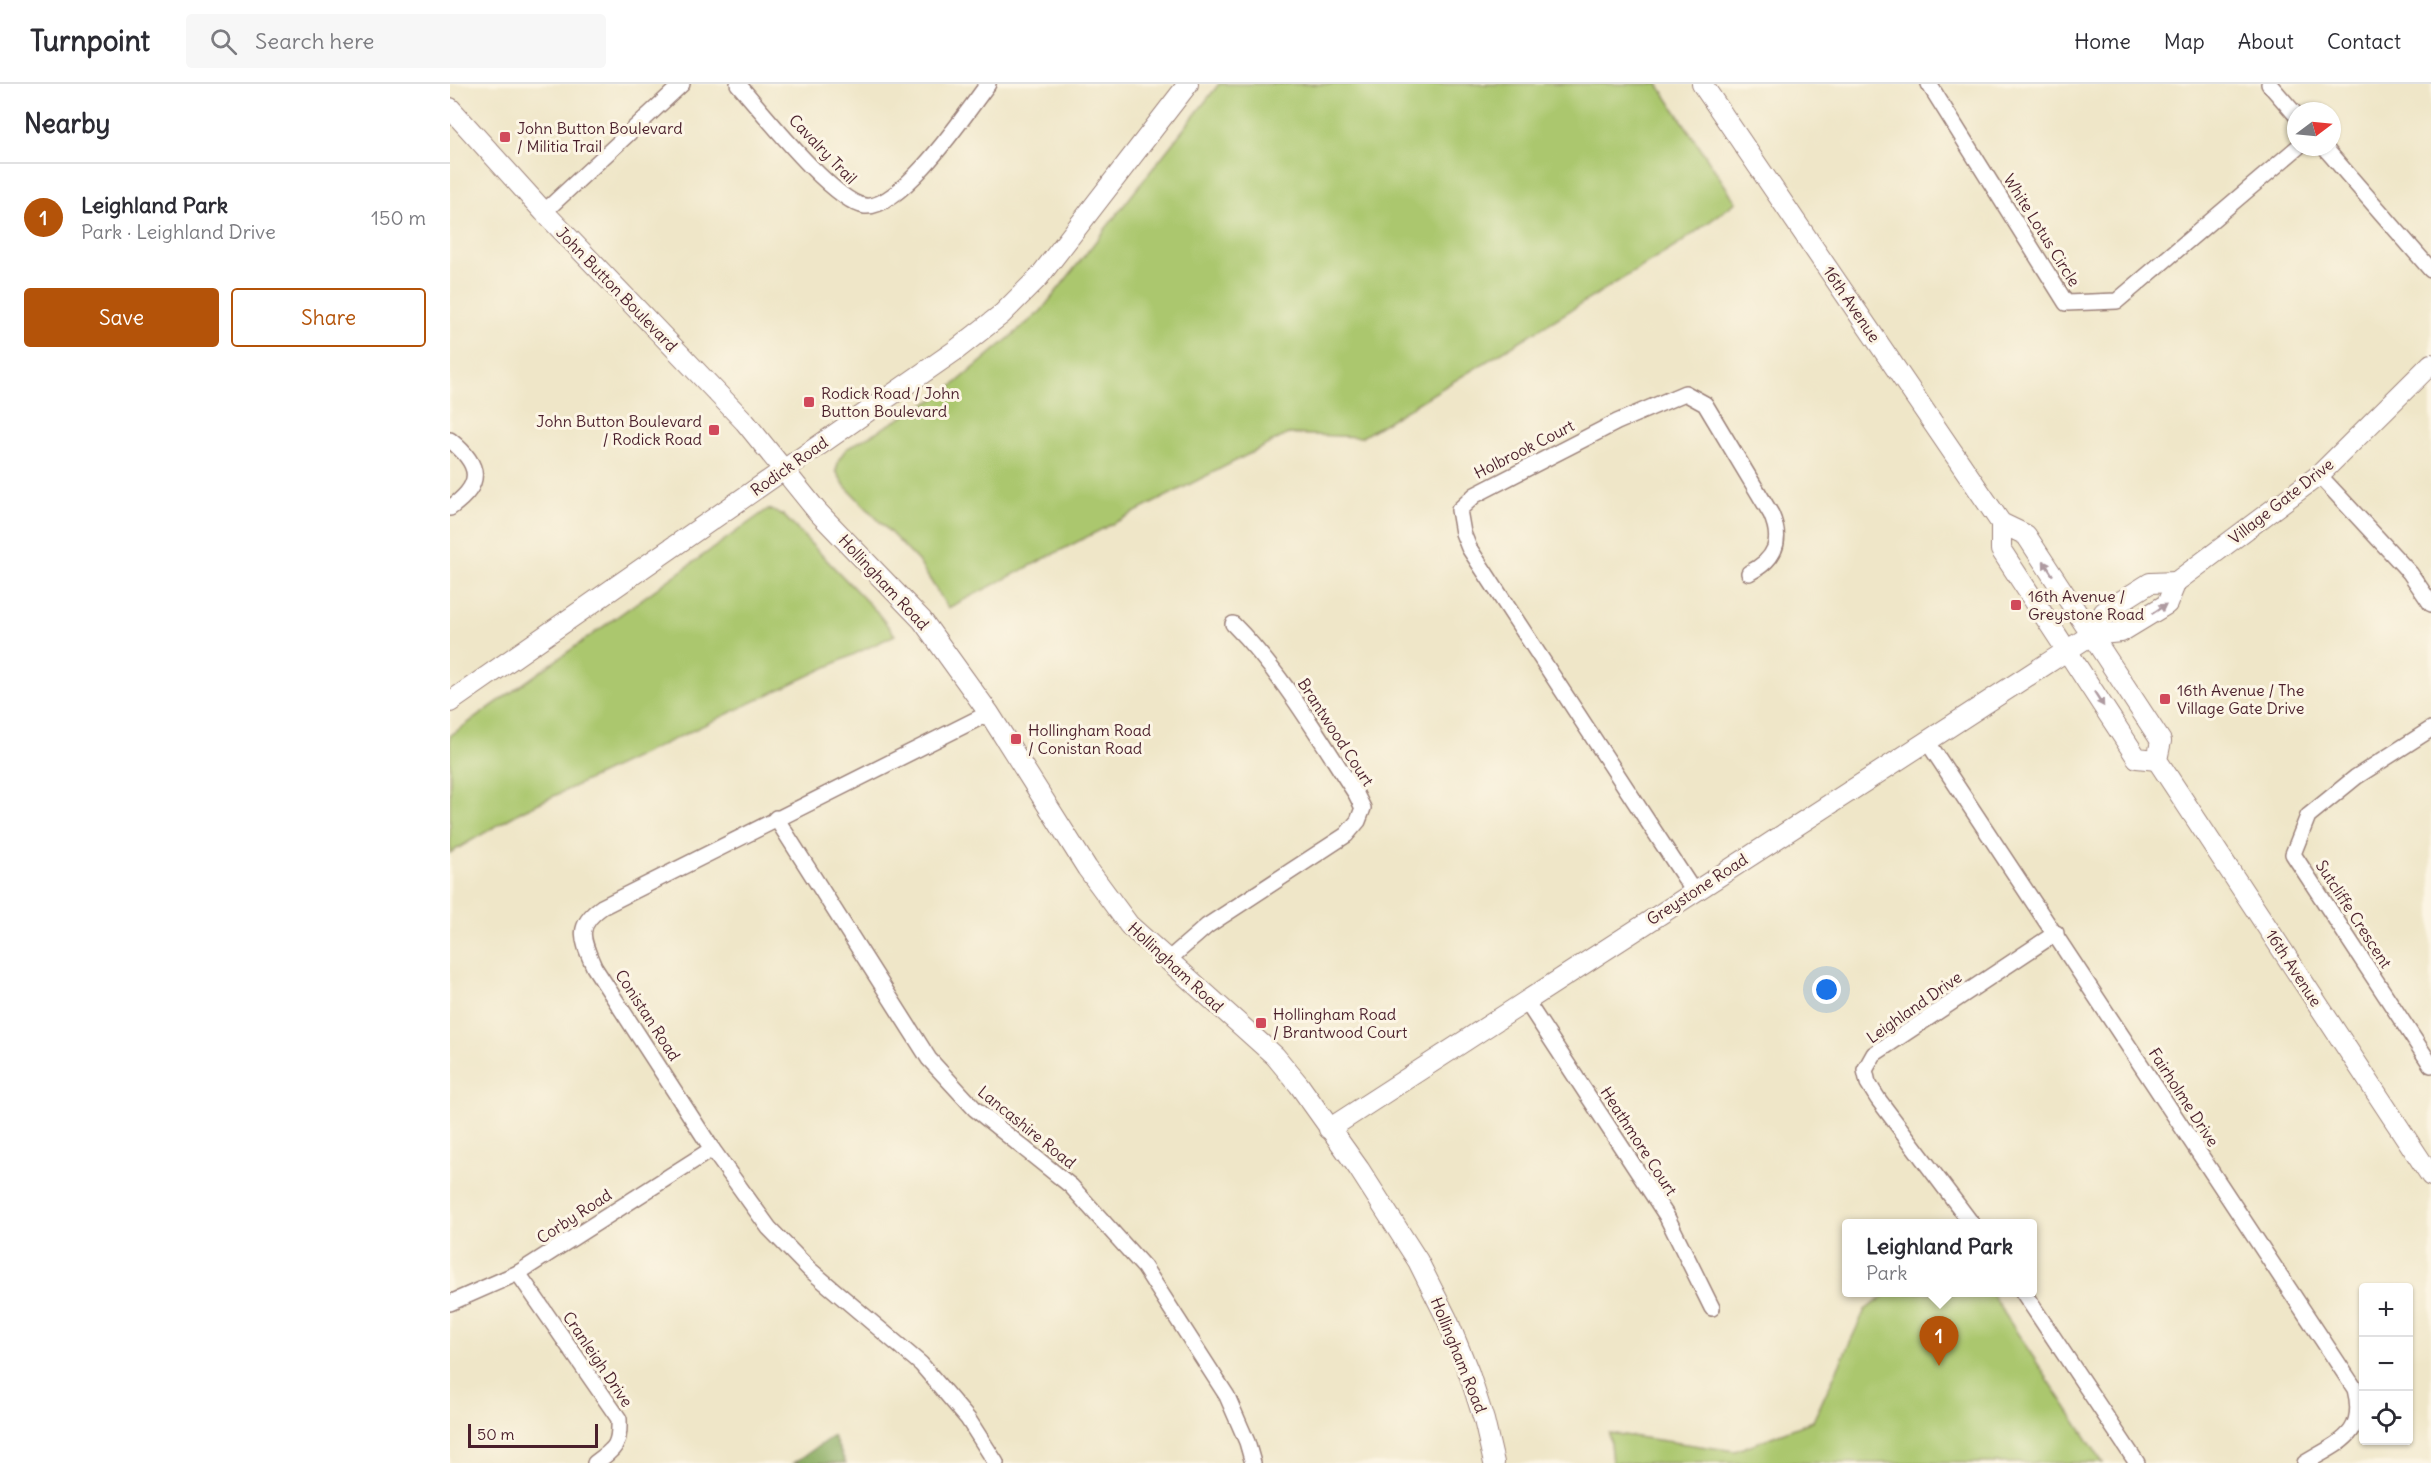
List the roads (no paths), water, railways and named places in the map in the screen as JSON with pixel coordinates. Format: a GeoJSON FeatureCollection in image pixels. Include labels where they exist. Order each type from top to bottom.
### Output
{"type":"FeatureCollection","features":[{"type":"Feature","properties":{"kind":"street"},"geometry":{"type":"LineString","coordinates":[[544,213],[682,84]]}},
{"type":"Feature","properties":{"kind":"street","name":"Cavalry Trail"},"geometry":{"type":"LineString","coordinates":[[738,84],[830,185],[850,201],[865,206],[890,199],[916,175],[988,84]]}},
{"type":"Feature","properties":{"kind":"street","name":"Rodick Road"},"geometry":{"type":"LineString","coordinates":[[450,702],[956,350],[1024,293],[1188,84]]}},
{"type":"Feature","properties":{"kind":"street","name":"16th Avenue"},"geometry":{"type":"LineString","coordinates":[[1702,84],[2001,523],[2026,535],[2161,741],[2157,760],[2431,1176]]}},
{"type":"Feature","properties":{"kind":"street","name":"White Lotus Circle"},"geometry":{"type":"LineString","coordinates":[[1929,84],[2066,303],[2117,301],[2287,156]]}},
{"type":"Feature","properties":{"kind":"street"},"geometry":{"type":"LineString","coordinates":[[2269,84],[2287,105]]}},
{"type":"Feature","properties":{"kind":"street","name":"John Button Boulevard"},"geometry":{"type":"LineString","coordinates":[[450,108],[544,213],[745,422],[784,470]]}},
{"type":"Feature","properties":{"kind":"street"},"geometry":{"type":"LineString","coordinates":[[2332,156],[2431,270]]}},
{"type":"Feature","properties":{"kind":"street","name":"Village Gate Drive"},"geometry":{"type":"LineString","coordinates":[[2091,635],[2121,632],[2167,604],[2176,582],[2319,475],[2431,364]]}},
{"type":"Feature","properties":{"kind":"street","name":"Holbrook Court"},"geometry":{"type":"LineString","coordinates":[[1694,892],[1469,548],[1460,521],[1460,510],[1474,495],[1617,422],[1685,393],[1705,404],[1779,531],[1777,545],[1769,557],[1749,573]]}},
{"type":"Feature","properties":{"kind":"street"},"geometry":{"type":"LineString","coordinates":[[450,440],[473,463],[475,475],[473,488],[450,507]]}},
{"type":"Feature","properties":{"kind":"street","name":"Hollingham Road"},"geometry":{"type":"LineString","coordinates":[[784,470],[818,511],[922,620],[989,713],[1113,905],[1136,932],[1275,1056],[1329,1128],[1418,1262],[1447,1319],[1472,1382],[1494,1463]]}},
{"type":"Feature","properties":{"kind":"street"},"geometry":{"type":"LineString","coordinates":[[2319,475],[2410,573],[2431,604]]}},
{"type":"Feature","properties":{"kind":"street"},"geometry":{"type":"LineString","coordinates":[[2001,523],[2001,550],[2066,651],[2137,758],[2157,760]]}},
{"type":"Feature","properties":{"kind":"street"},"geometry":{"type":"LineString","coordinates":[[2091,635],[2104,612],[2150,583],[2176,582]]}},
{"type":"Feature","properties":{"kind":"street","name":"Brantwood Court"},"geometry":{"type":"LineString","coordinates":[[1168,960],[1208,926],[1346,835],[1358,821],[1363,808],[1280,679],[1258,650],[1233,624]]}},
{"type":"Feature","properties":{"kind":"street","name":"Greystone Road"},"geometry":{"type":"LineString","coordinates":[[1329,1128],[2091,635]]}},
{"type":"Feature","properties":{"kind":"street","name":"Conistan Road"},"geometry":{"type":"LineString","coordinates":[[989,713],[776,818],[602,908],[588,917],[583,926],[586,950],[594,967],[712,1149],[769,1228],[809,1269],[921,1364],[968,1419],[996,1463]]}},
{"type":"Feature","properties":{"kind":"street","name":"Sutcliffe Crescent"},"geometry":{"type":"LineString","coordinates":[[2431,729],[2356,777],[2308,816],[2293,854],[2431,1065]]}},
{"type":"Feature","properties":{"kind":"street","name":"Fairholme Drive"},"geometry":{"type":"LineString","coordinates":[[1926,741],[2056,933],[2355,1389],[2360,1409],[2352,1430],[2339,1442],[2305,1463]]}},
{"type":"Feature","properties":{"kind":"street","name":"Lancashire Road"},"geometry":{"type":"LineString","coordinates":[[776,818],[929,1059],[975,1109],[1071,1186],[1144,1267],[1227,1396],[1247,1442],[1253,1463]]}},
{"type":"Feature","properties":{"kind":"street","name":"Leighland Drive"},"geometry":{"type":"LineString","coordinates":[[1968,1219],[1878,1099],[1868,1083],[1865,1070],[1874,1054],[2056,933]]}},
{"type":"Feature","properties":{"kind":"street","name":"Heathmore Court"},"geometry":{"type":"LineString","coordinates":[[1526,1001],[1666,1215],[1712,1308]]}},
{"type":"Feature","properties":{"kind":"street","name":"Corby Road"},"geometry":{"type":"LineString","coordinates":[[450,1303],[518,1273],[712,1149]]}},
{"type":"Feature","properties":{"kind":"street","name":"Cranleigh Drive"},"geometry":{"type":"LineString","coordinates":[[518,1273],[619,1419],[620,1441],[612,1451],[596,1463]]}},
{"type":"Feature","properties":{"kind":"street"},"geometry":{"type":"LineString","coordinates":[[2026,1297],[2137,1463]]}},
{"type":"Feature","properties":{"kind":"place","name":"John Button Boulevard / Militia Trail"},"geometry":{"type":"Point","coordinates":[505,137]}},
{"type":"Feature","properties":{"kind":"place","name":"Rodick Road / John Button Boulevard"},"geometry":{"type":"Point","coordinates":[809,402]}},
{"type":"Feature","properties":{"kind":"place","name":"John Button Boulevard / Rodick Road"},"geometry":{"type":"Point","coordinates":[714,430]}},
{"type":"Feature","properties":{"kind":"place","name":"16th Avenue / Greystone Road"},"geometry":{"type":"Point","coordinates":[2016,605]}},
{"type":"Feature","properties":{"kind":"place","name":"16th Avenue / The Village Gate Drive"},"geometry":{"type":"Point","coordinates":[2165,699]}},
{"type":"Feature","properties":{"kind":"place","name":"Hollingham Road / Conistan Road"},"geometry":{"type":"Point","coordinates":[1016,739]}},
{"type":"Feature","properties":{"kind":"place","name":"Hollingham Road / Brantwood Court"},"geometry":{"type":"Point","coordinates":[1261,1023]}},
{"type":"Feature","properties":{"kind":"place","name":"Leighland Park"},"geometry":{"type":"Point","coordinates":[1939,1366]}}]}
